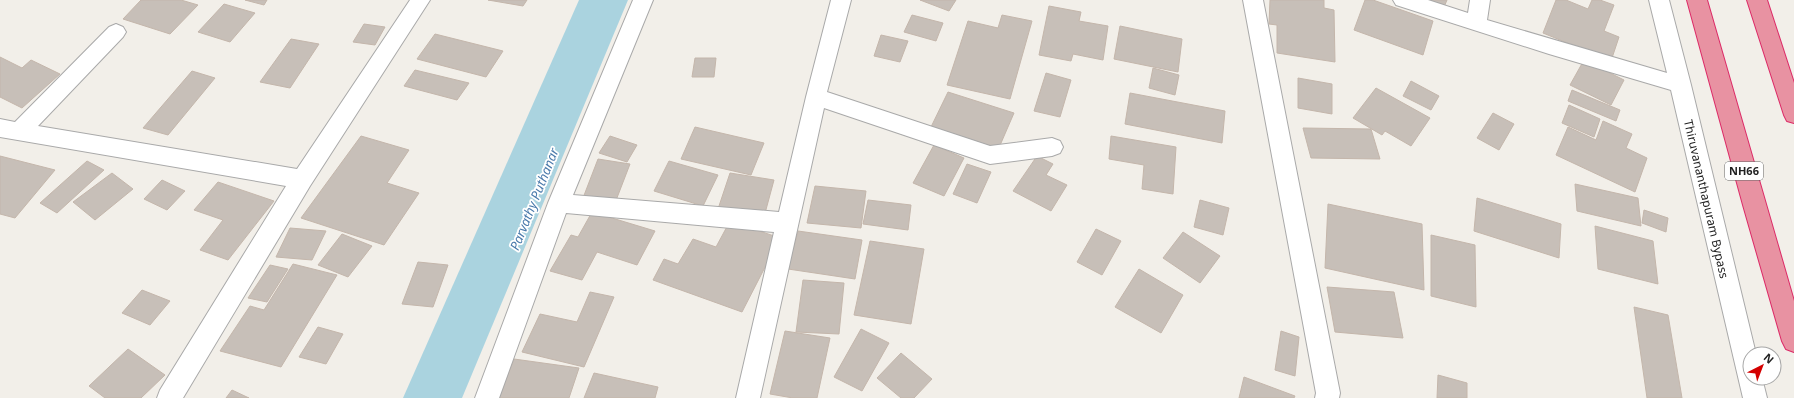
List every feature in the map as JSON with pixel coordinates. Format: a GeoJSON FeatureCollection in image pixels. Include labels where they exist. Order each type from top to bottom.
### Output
{"type":"FeatureCollection","features":[{"type":"Feature","properties":{"kind":"highway","name":"NH66"},"geometry":{"type":"LineString","coordinates":[[1697,0],[1794,341]]}},
{"type":"Feature","properties":{"kind":"highway"},"geometry":{"type":"LineString","coordinates":[[1757,0],[1794,115]]}},
{"type":"Feature","properties":{"kind":"street"},"geometry":{"type":"LineString","coordinates":[[169,398],[302,179],[420,0]]}},
{"type":"Feature","properties":{"kind":"street"},"geometry":{"type":"LineString","coordinates":[[487,398],[559,203],[642,0]]}},
{"type":"Feature","properties":{"kind":"street"},"geometry":{"type":"LineString","coordinates":[[748,398],[816,97],[841,0]]}},
{"type":"Feature","properties":{"kind":"street"},"geometry":{"type":"LineString","coordinates":[[1253,0],[1333,396]]}},
{"type":"Feature","properties":{"kind":"street"},"geometry":{"type":"LineString","coordinates":[[1403,0],[1429,7],[1476,24],[1681,85]]}},
{"type":"Feature","properties":{"kind":"street"},"geometry":{"type":"LineString","coordinates":[[1476,24],[1480,0]]}},
{"type":"Feature","properties":{"kind":"street","name":"Thiruvananthapuram Bypass"},"geometry":{"type":"LineString","coordinates":[[1658,0],[1681,85],[1729,298],[1755,398]]}},
{"type":"Feature","properties":{"kind":"street"},"geometry":{"type":"LineString","coordinates":[[10,130],[116,32]]}},
{"type":"Feature","properties":{"kind":"street"},"geometry":{"type":"LineString","coordinates":[[816,97],[990,155],[1052,147]]}},
{"type":"Feature","properties":{"kind":"street"},"geometry":{"type":"LineString","coordinates":[[10,130],[302,179]]}},
{"type":"Feature","properties":{"kind":"street"},"geometry":{"type":"LineString","coordinates":[[559,203],[788,223]]}},
{"type":"Feature","properties":{"kind":"water","name":"Parvathy Puthanar"},"geometry":{"type":"Polygon","coordinates":[[[579,0],[628,0],[462,398],[403,398],[579,0]]]}},
{"type":"Feature","properties":{"kind":"building"},"geometry":{"type":"Polygon","coordinates":[[[141,0],[181,0],[198,5],[170,34],[123,19],[141,0]]]}},
{"type":"Feature","properties":{"kind":"building"},"geometry":{"type":"Polygon","coordinates":[[[245,0],[267,0],[264,5],[245,0]]]}},
{"type":"Feature","properties":{"kind":"building"},"geometry":{"type":"Polygon","coordinates":[[[488,0],[527,0],[523,6],[488,0]]]}},
{"type":"Feature","properties":{"kind":"building"},"geometry":{"type":"Polygon","coordinates":[[[920,0],[956,0],[949,11],[920,0]]]}},
{"type":"Feature","properties":{"kind":"building"},"geometry":{"type":"Polygon","coordinates":[[[1270,0],[1324,0],[1324,8],[1334,10],[1335,62],[1277,53],[1277,25],[1269,24],[1270,0]]]}},
{"type":"Feature","properties":{"kind":"building"},"geometry":{"type":"Polygon","coordinates":[[[1365,0],[1373,0],[1433,21],[1423,55],[1354,30],[1365,0]]]}},
{"type":"Feature","properties":{"kind":"building"},"geometry":{"type":"Polygon","coordinates":[[[1426,0],[1447,0],[1444,7],[1426,0]]]}},
{"type":"Feature","properties":{"kind":"building"},"geometry":{"type":"Polygon","coordinates":[[[1556,0],[1566,0],[1588,9],[1592,0],[1600,0],[1614,5],[1604,31],[1619,37],[1611,61],[1543,33],[1556,0]]]}},
{"type":"Feature","properties":{"kind":"building"},"geometry":{"type":"Polygon","coordinates":[[[224,4],[255,13],[230,42],[198,32],[224,4]]]}},
{"type":"Feature","properties":{"kind":"building"},"geometry":{"type":"Polygon","coordinates":[[[1049,6],[1081,12],[1079,21],[1108,26],[1103,60],[1073,54],[1071,61],[1039,55],[1049,6]]]}},
{"type":"Feature","properties":{"kind":"building"},"geometry":{"type":"Polygon","coordinates":[[[912,15],[943,23],[936,41],[904,32],[912,15]]]}},
{"type":"Feature","properties":{"kind":"building"},"geometry":{"type":"Polygon","coordinates":[[[1002,15],[1032,21],[1010,99],[947,85],[968,21],[998,28],[1002,15]]]}},
{"type":"Feature","properties":{"kind":"building"},"geometry":{"type":"Polygon","coordinates":[[[364,24],[385,27],[375,45],[353,42],[364,24]]]}},
{"type":"Feature","properties":{"kind":"building"},"geometry":{"type":"Polygon","coordinates":[[[1120,26],[1182,39],[1178,72],[1114,59],[1120,26]]]}},
{"type":"Feature","properties":{"kind":"building"},"geometry":{"type":"Polygon","coordinates":[[[435,34],[503,51],[486,77],[417,59],[435,34]]]}},
{"type":"Feature","properties":{"kind":"building"},"geometry":{"type":"Polygon","coordinates":[[[881,35],[908,41],[900,62],[874,56],[881,35]]]}},
{"type":"Feature","properties":{"kind":"building"},"geometry":{"type":"Polygon","coordinates":[[[291,39],[319,44],[290,88],[260,82],[291,39]]]}},
{"type":"Feature","properties":{"kind":"building"},"geometry":{"type":"Polygon","coordinates":[[[0,57],[22,68],[31,60],[60,74],[22,108],[0,97],[0,57]]]}},
{"type":"Feature","properties":{"kind":"building"},"geometry":{"type":"Polygon","coordinates":[[[695,58],[716,58],[714,77],[692,77],[695,58]]]}},
{"type":"Feature","properties":{"kind":"building"},"geometry":{"type":"Polygon","coordinates":[[[1584,60],[1624,80],[1611,105],[1570,85],[1584,60]]]}},
{"type":"Feature","properties":{"kind":"building"},"geometry":{"type":"Polygon","coordinates":[[[1153,68],[1179,75],[1175,95],[1149,88],[1153,68]]]}},
{"type":"Feature","properties":{"kind":"building"},"geometry":{"type":"Polygon","coordinates":[[[415,70],[469,83],[457,100],[404,86],[415,70]]]}},
{"type":"Feature","properties":{"kind":"building"},"geometry":{"type":"Polygon","coordinates":[[[192,71],[215,78],[168,135],[143,128],[192,71]]]}},
{"type":"Feature","properties":{"kind":"building"},"geometry":{"type":"Polygon","coordinates":[[[1046,73],[1071,80],[1060,117],[1034,111],[1046,73]]]}},
{"type":"Feature","properties":{"kind":"building"},"geometry":{"type":"Polygon","coordinates":[[[1298,78],[1332,84],[1332,114],[1298,108],[1298,78]]]}},
{"type":"Feature","properties":{"kind":"building"},"geometry":{"type":"Polygon","coordinates":[[[1411,81],[1439,96],[1431,110],[1403,96],[1411,81]]]}},
{"type":"Feature","properties":{"kind":"building"},"geometry":{"type":"Polygon","coordinates":[[[1376,88],[1430,118],[1411,146],[1385,131],[1382,135],[1353,118],[1376,88]]]}},
{"type":"Feature","properties":{"kind":"building"},"geometry":{"type":"Polygon","coordinates":[[[1572,90],[1620,110],[1616,121],[1568,101],[1572,90]]]}},
{"type":"Feature","properties":{"kind":"building"},"geometry":{"type":"Polygon","coordinates":[[[948,92],[1014,113],[998,150],[931,127],[948,92]]]}},
{"type":"Feature","properties":{"kind":"building"},"geometry":{"type":"Polygon","coordinates":[[[1130,93],[1225,111],[1222,143],[1125,124],[1130,93]]]}},
{"type":"Feature","properties":{"kind":"building"},"geometry":{"type":"Polygon","coordinates":[[[1569,105],[1600,119],[1594,137],[1562,123],[1569,105]]]}},
{"type":"Feature","properties":{"kind":"building"},"geometry":{"type":"Polygon","coordinates":[[[1493,113],[1514,124],[1499,150],[1477,138],[1493,113]]]}},
{"type":"Feature","properties":{"kind":"building"},"geometry":{"type":"Polygon","coordinates":[[[1603,121],[1632,134],[1626,148],[1647,158],[1635,192],[1556,155],[1568,127],[1596,140],[1603,121]]]}},
{"type":"Feature","properties":{"kind":"building"},"geometry":{"type":"Polygon","coordinates":[[[695,127],[764,143],[751,175],[681,159],[695,127]]]}},
{"type":"Feature","properties":{"kind":"building"},"geometry":{"type":"Polygon","coordinates":[[[1303,128],[1371,129],[1380,159],[1311,158],[1303,128]]]}},
{"type":"Feature","properties":{"kind":"building"},"geometry":{"type":"Polygon","coordinates":[[[361,136],[409,150],[387,183],[419,193],[384,245],[301,218],[361,136]]]}},
{"type":"Feature","properties":{"kind":"building"},"geometry":{"type":"Polygon","coordinates":[[[610,136],[637,145],[627,162],[599,153],[610,136]]]}},
{"type":"Feature","properties":{"kind":"building"},"geometry":{"type":"Polygon","coordinates":[[[1111,136],[1176,147],[1173,194],[1142,189],[1144,165],[1109,159],[1111,136]]]}},
{"type":"Feature","properties":{"kind":"building"},"geometry":{"type":"Polygon","coordinates":[[[934,145],[964,158],[944,196],[913,183],[934,145]]]}},
{"type":"Feature","properties":{"kind":"building"},"geometry":{"type":"Polygon","coordinates":[[[0,156],[55,170],[15,218],[0,214],[0,156]]]}},
{"type":"Feature","properties":{"kind":"building"},"geometry":{"type":"Polygon","coordinates":[[[1037,156],[1053,164],[1046,175],[1067,185],[1051,211],[1013,191],[1037,156]]]}},
{"type":"Feature","properties":{"kind":"building"},"geometry":{"type":"Polygon","coordinates":[[[598,159],[630,164],[615,203],[583,198],[598,159]]]}},
{"type":"Feature","properties":{"kind":"building"},"geometry":{"type":"Polygon","coordinates":[[[87,161],[104,170],[57,213],[40,203],[87,161]]]}},
{"type":"Feature","properties":{"kind":"building"},"geometry":{"type":"Polygon","coordinates":[[[669,161],[718,175],[703,206],[654,191],[669,161]]]}},
{"type":"Feature","properties":{"kind":"building"},"geometry":{"type":"Polygon","coordinates":[[[967,164],[991,172],[977,203],[953,194],[967,164]]]}},
{"type":"Feature","properties":{"kind":"building"},"geometry":{"type":"Polygon","coordinates":[[[112,173],[133,189],[95,220],[73,202],[112,173]]]}},
{"type":"Feature","properties":{"kind":"building"},"geometry":{"type":"Polygon","coordinates":[[[730,173],[774,180],[764,217],[718,209],[730,173]]]}},
{"type":"Feature","properties":{"kind":"building"},"geometry":{"type":"Polygon","coordinates":[[[162,180],[185,191],[167,210],[144,199],[162,180]]]}},
{"type":"Feature","properties":{"kind":"building"},"geometry":{"type":"Polygon","coordinates":[[[218,182],[274,201],[228,260],[200,250],[223,220],[194,210],[218,182]]]}},
{"type":"Feature","properties":{"kind":"building"},"geometry":{"type":"Polygon","coordinates":[[[1575,184],[1638,198],[1641,226],[1577,211],[1575,184]]]}},
{"type":"Feature","properties":{"kind":"building"},"geometry":{"type":"Polygon","coordinates":[[[815,186],[866,191],[861,228],[807,223],[815,186]]]}},
{"type":"Feature","properties":{"kind":"building"},"geometry":{"type":"Polygon","coordinates":[[[1477,198],[1561,224],[1559,258],[1474,231],[1477,198]]]}},
{"type":"Feature","properties":{"kind":"building"},"geometry":{"type":"Polygon","coordinates":[[[868,200],[911,205],[908,230],[863,224],[868,200]]]}},
{"type":"Feature","properties":{"kind":"building"},"geometry":{"type":"Polygon","coordinates":[[[1200,200],[1229,208],[1223,235],[1194,227],[1200,200]]]}},
{"type":"Feature","properties":{"kind":"building"},"geometry":{"type":"Polygon","coordinates":[[[1328,204],[1422,224],[1424,290],[1325,268],[1328,204]]]}},
{"type":"Feature","properties":{"kind":"building"},"geometry":{"type":"Polygon","coordinates":[[[1644,210],[1668,218],[1666,232],[1642,223],[1644,210]]]}},
{"type":"Feature","properties":{"kind":"building"},"geometry":{"type":"Polygon","coordinates":[[[592,212],[655,231],[637,265],[597,252],[582,280],[550,271],[571,235],[578,237],[592,212]]]}},
{"type":"Feature","properties":{"kind":"building"},"geometry":{"type":"Polygon","coordinates":[[[730,221],[780,238],[742,312],[653,280],[664,259],[678,264],[693,239],[716,247],[730,221]]]}},
{"type":"Feature","properties":{"kind":"building"},"geometry":{"type":"Polygon","coordinates":[[[1595,226],[1653,241],[1658,284],[1598,269],[1595,226]]]}},
{"type":"Feature","properties":{"kind":"building"},"geometry":{"type":"Polygon","coordinates":[[[290,228],[326,231],[312,260],[276,257],[290,228]]]}},
{"type":"Feature","properties":{"kind":"building"},"geometry":{"type":"Polygon","coordinates":[[[1096,229],[1121,241],[1102,275],[1077,262],[1096,229]]]}},
{"type":"Feature","properties":{"kind":"building"},"geometry":{"type":"Polygon","coordinates":[[[798,231],[862,240],[855,279],[788,269],[798,231]]]}},
{"type":"Feature","properties":{"kind":"building"},"geometry":{"type":"Polygon","coordinates":[[[1183,232],[1220,256],[1200,283],[1163,258],[1183,232]]]}},
{"type":"Feature","properties":{"kind":"building"},"geometry":{"type":"Polygon","coordinates":[[[342,234],[372,246],[348,277],[318,265],[342,234]]]}},
{"type":"Feature","properties":{"kind":"building"},"geometry":{"type":"Polygon","coordinates":[[[1431,235],[1475,245],[1476,307],[1431,296],[1431,235]]]}},
{"type":"Feature","properties":{"kind":"building"},"geometry":{"type":"Polygon","coordinates":[[[870,241],[924,249],[911,324],[854,315],[870,241]]]}},
{"type":"Feature","properties":{"kind":"building"},"geometry":{"type":"Polygon","coordinates":[[[418,262],[448,265],[433,307],[402,304],[418,262]]]}},
{"type":"Feature","properties":{"kind":"building"},"geometry":{"type":"Polygon","coordinates":[[[293,264],[337,275],[281,367],[220,351],[250,306],[264,310],[293,264]]]}},
{"type":"Feature","properties":{"kind":"building"},"geometry":{"type":"Polygon","coordinates":[[[270,265],[288,269],[267,302],[248,298],[270,265]]]}},
{"type":"Feature","properties":{"kind":"building"},"geometry":{"type":"Polygon","coordinates":[[[1139,269],[1183,295],[1161,333],[1115,307],[1139,269]]]}},
{"type":"Feature","properties":{"kind":"building"},"geometry":{"type":"Polygon","coordinates":[[[803,280],[844,283],[839,334],[796,332],[803,280]]]}},
{"type":"Feature","properties":{"kind":"building"},"geometry":{"type":"Polygon","coordinates":[[[1327,287],[1394,292],[1403,338],[1335,332],[1327,287]]]}},
{"type":"Feature","properties":{"kind":"building"},"geometry":{"type":"Polygon","coordinates":[[[142,290],[170,301],[150,325],[122,313],[142,290]]]}},
{"type":"Feature","properties":{"kind":"building"},"geometry":{"type":"Polygon","coordinates":[[[590,292],[614,297],[584,367],[522,352],[540,314],[577,322],[590,292]]]}},
{"type":"Feature","properties":{"kind":"building"},"geometry":{"type":"Polygon","coordinates":[[[1634,307],[1668,315],[1682,398],[1647,398],[1634,307]]]}},
{"type":"Feature","properties":{"kind":"building"},"geometry":{"type":"Polygon","coordinates":[[[318,327],[343,334],[326,364],[299,357],[318,327]]]}},
{"type":"Feature","properties":{"kind":"building"},"geometry":{"type":"Polygon","coordinates":[[[861,329],[889,343],[862,391],[834,377],[861,329]]]}},
{"type":"Feature","properties":{"kind":"building"},"geometry":{"type":"Polygon","coordinates":[[[785,331],[830,338],[817,398],[793,398],[770,394],[785,331]]]}},
{"type":"Feature","properties":{"kind":"building"},"geometry":{"type":"Polygon","coordinates":[[[1281,331],[1299,337],[1295,376],[1275,370],[1281,331]]]}},
{"type":"Feature","properties":{"kind":"building"},"geometry":{"type":"Polygon","coordinates":[[[128,349],[165,375],[141,398],[105,398],[89,386],[128,349]]]}},
{"type":"Feature","properties":{"kind":"building"},"geometry":{"type":"Polygon","coordinates":[[[901,353],[932,379],[914,398],[901,398],[877,378],[901,353]]]}},
{"type":"Feature","properties":{"kind":"building"},"geometry":{"type":"Polygon","coordinates":[[[514,359],[579,368],[569,398],[499,398],[514,359]]]}},
{"type":"Feature","properties":{"kind":"building"},"geometry":{"type":"Polygon","coordinates":[[[594,373],[658,387],[655,398],[584,398],[594,373]]]}},
{"type":"Feature","properties":{"kind":"building"},"geometry":{"type":"Polygon","coordinates":[[[1438,375],[1467,383],[1467,398],[1437,398],[1438,375]]]}},
{"type":"Feature","properties":{"kind":"building"},"geometry":{"type":"Polygon","coordinates":[[[1244,377],[1295,396],[1294,398],[1239,398],[1244,377]]]}},
{"type":"Feature","properties":{"kind":"building"},"geometry":{"type":"Polygon","coordinates":[[[232,390],[249,398],[226,398],[232,390]]]}}]}
